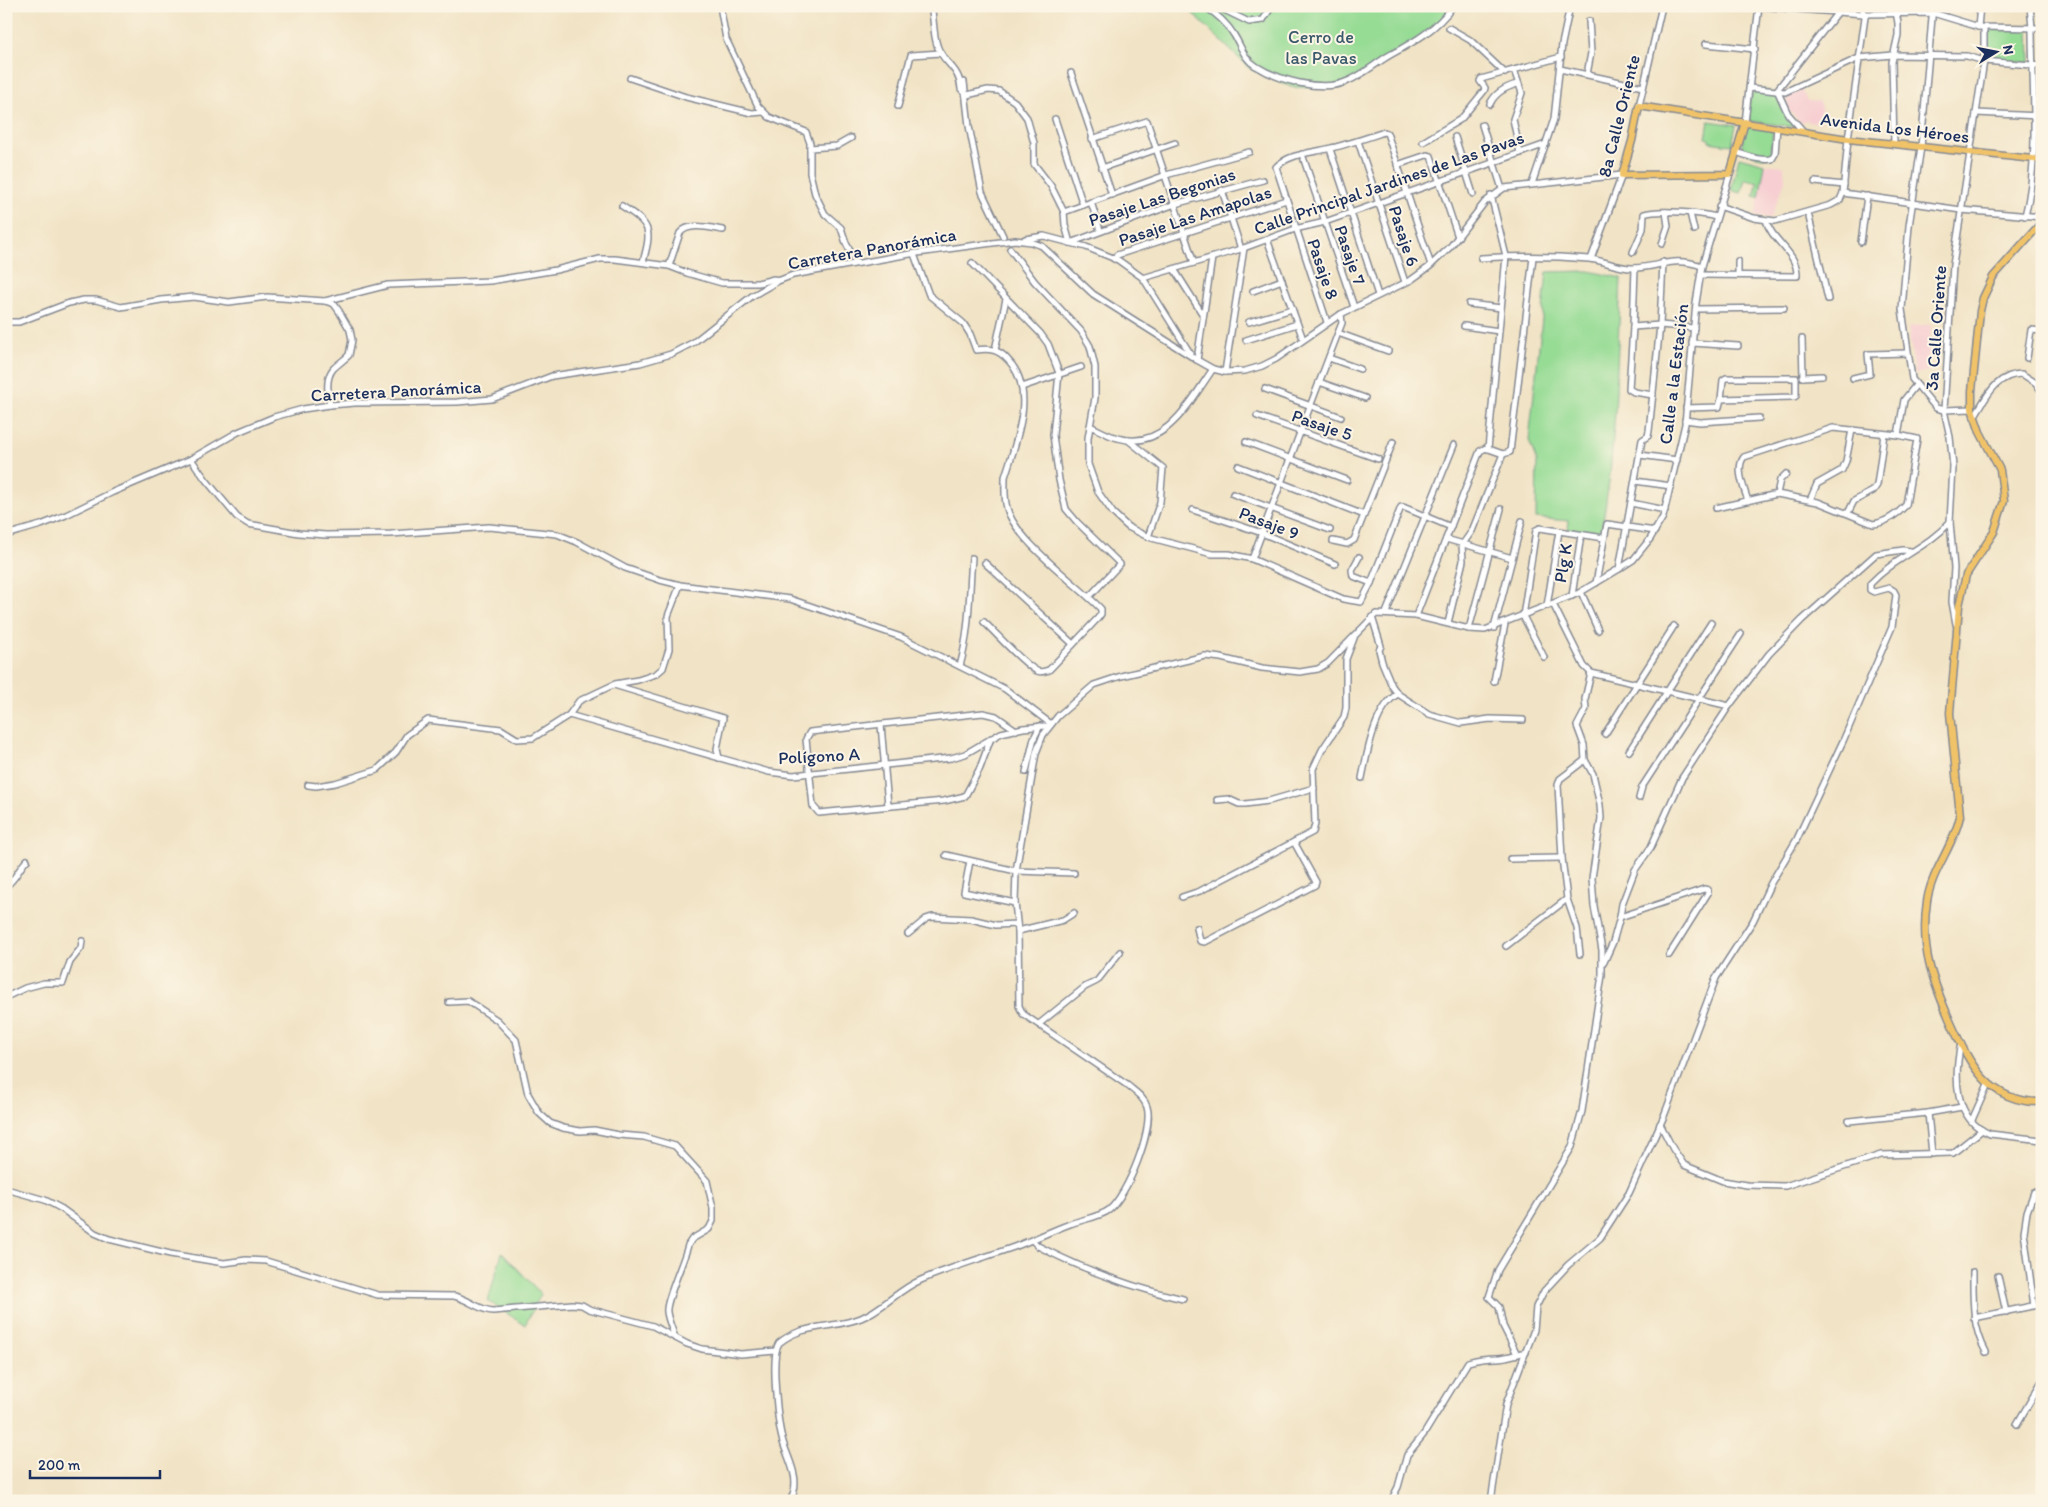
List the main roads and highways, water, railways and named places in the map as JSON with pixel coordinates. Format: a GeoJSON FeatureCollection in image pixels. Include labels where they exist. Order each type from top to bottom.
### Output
{"type":"FeatureCollection","features":[{"type":"Feature","properties":{"kind":"main road","name":"Avenida Los Héroes"},"geometry":{"type":"LineString","coordinates":[[1639,106],[1848,139],[1894,143],[1970,154],[2042,160]]}},
{"type":"Feature","properties":{"kind":"main road","name":"8a Calle Oriente"},"geometry":{"type":"LineString","coordinates":[[1639,106],[1632,141],[1622,175],[1730,174],[1745,122]]}},
{"type":"Feature","properties":{"kind":"main road"},"geometry":{"type":"LineString","coordinates":[[2042,222],[1998,271],[1989,284],[1983,298],[1976,338],[1972,409],[1974,418],[2000,470],[2004,501],[1994,532],[1966,575],[1961,593],[1950,723],[1960,816],[1956,830],[1931,883],[1925,929],[1926,953],[1932,979],[1972,1066],[1988,1084],[2003,1094],[2017,1099],[2042,1102]]}},
{"type":"Feature","properties":{"kind":"park label","name":"Cerro de las Pavas"},"geometry":{"type":"Point","coordinates":[1321,47]}}]}
